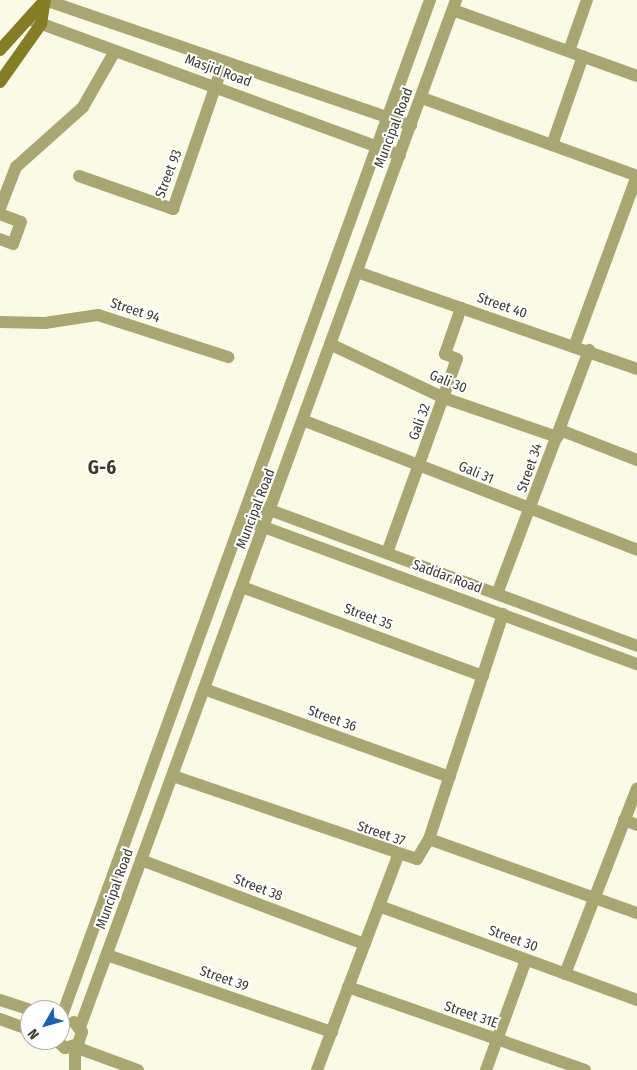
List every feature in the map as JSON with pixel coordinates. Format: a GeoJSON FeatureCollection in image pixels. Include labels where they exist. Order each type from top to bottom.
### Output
{"type":"FeatureCollection","features":[{"type":"Feature","properties":{"kind":"main road"},"geometry":{"type":"LineString","coordinates":[[0,50],[25,17],[45,0]]}},
{"type":"Feature","properties":{"kind":"main road"},"geometry":{"type":"LineString","coordinates":[[0,82],[40,24],[45,0]]}},
{"type":"Feature","properties":{"kind":"street","name":"Masjid Road"},"geometry":{"type":"LineString","coordinates":[[45,0],[411,125]]}},
{"type":"Feature","properties":{"kind":"street","name":"Muncipal Road"},"geometry":{"type":"LineString","coordinates":[[70,998],[252,503],[376,147],[430,0]]}},
{"type":"Feature","properties":{"kind":"street"},"geometry":{"type":"LineString","coordinates":[[569,51],[587,0]]}},
{"type":"Feature","properties":{"kind":"street"},"geometry":{"type":"LineString","coordinates":[[454,5],[637,76]]}},
{"type":"Feature","properties":{"kind":"street","name":"Muncipal Road"},"geometry":{"type":"LineString","coordinates":[[75,1070],[74,1047],[82,1036],[80,1027],[272,510],[454,5]]}},
{"type":"Feature","properties":{"kind":"street","name":"Masjid Road"},"geometry":{"type":"LineString","coordinates":[[25,17],[400,155]]}},
{"type":"Feature","properties":{"kind":"street"},"geometry":{"type":"LineString","coordinates":[[0,208],[16,167],[83,107],[115,51]]}},
{"type":"Feature","properties":{"kind":"street"},"geometry":{"type":"LineString","coordinates":[[552,145],[583,56]]}},
{"type":"Feature","properties":{"kind":"street"},"geometry":{"type":"LineString","coordinates":[[216,86],[224,62]]}},
{"type":"Feature","properties":{"kind":"street","name":"Street 93"},"geometry":{"type":"LineString","coordinates":[[79,176],[173,209],[216,86]]}},
{"type":"Feature","properties":{"kind":"street"},"geometry":{"type":"LineString","coordinates":[[422,98],[637,176],[574,347]]}},
{"type":"Feature","properties":{"kind":"street"},"geometry":{"type":"LineString","coordinates":[[0,214],[22,222],[13,244],[0,239]]}},
{"type":"Feature","properties":{"kind":"street","name":"Street 40"},"geometry":{"type":"LineString","coordinates":[[357,272],[637,368]]}},
{"type":"Feature","properties":{"kind":"street","name":"Gali 32"},"geometry":{"type":"LineString","coordinates":[[387,553],[420,466],[457,359],[445,354],[461,308]]}},
{"type":"Feature","properties":{"kind":"street","name":"Street 94"},"geometry":{"type":"LineString","coordinates":[[0,322],[45,323],[98,314],[228,358]]}},
{"type":"Feature","properties":{"kind":"street","name":"Gali 30"},"geometry":{"type":"LineString","coordinates":[[332,346],[444,398],[637,460]]}},
{"type":"Feature","properties":{"kind":"street","name":"Street 34"},"geometry":{"type":"LineString","coordinates":[[497,594],[530,512],[589,350]]}},
{"type":"Feature","properties":{"kind":"street","name":"Gali 31"},"geometry":{"type":"LineString","coordinates":[[304,421],[420,466],[530,512],[637,550]]}},
{"type":"Feature","properties":{"kind":"street","name":"Saddar Road"},"geometry":{"type":"LineString","coordinates":[[252,503],[637,646]]}},
{"type":"Feature","properties":{"kind":"street","name":"Saddar Road"},"geometry":{"type":"LineString","coordinates":[[245,520],[637,664]]}},
{"type":"Feature","properties":{"kind":"street","name":"Street 35"},"geometry":{"type":"LineString","coordinates":[[242,587],[483,676]]}},
{"type":"Feature","properties":{"kind":"street","name":"Street 37"},"geometry":{"type":"LineString","coordinates":[[173,776],[398,856],[418,859],[429,839],[503,614]]}},
{"type":"Feature","properties":{"kind":"street","name":"Street 36"},"geometry":{"type":"LineString","coordinates":[[204,689],[450,777]]}},
{"type":"Feature","properties":{"kind":"street"},"geometry":{"type":"LineString","coordinates":[[566,974],[637,788]]}},
{"type":"Feature","properties":{"kind":"street"},"geometry":{"type":"LineString","coordinates":[[624,820],[637,825]]}},
{"type":"Feature","properties":{"kind":"street"},"geometry":{"type":"LineString","coordinates":[[429,839],[637,913]]}},
{"type":"Feature","properties":{"kind":"street"},"geometry":{"type":"LineString","coordinates":[[317,1070],[398,856]]}},
{"type":"Feature","properties":{"kind":"street","name":"Street 38"},"geometry":{"type":"LineString","coordinates":[[141,860],[365,944]]}},
{"type":"Feature","properties":{"kind":"street","name":"Street 30"},"geometry":{"type":"LineString","coordinates":[[379,906],[637,1000]]}},
{"type":"Feature","properties":{"kind":"street","name":"Street 39"},"geometry":{"type":"LineString","coordinates":[[107,955],[332,1032]]}},
{"type":"Feature","properties":{"kind":"street"},"geometry":{"type":"LineString","coordinates":[[486,1070],[526,960]]}},
{"type":"Feature","properties":{"kind":"street","name":"Street 31E"},"geometry":{"type":"LineString","coordinates":[[348,988],[585,1070]]}},
{"type":"Feature","properties":{"kind":"street"},"geometry":{"type":"LineString","coordinates":[[0,1000],[20,1007]]}},
{"type":"Feature","properties":{"kind":"street"},"geometry":{"type":"LineString","coordinates":[[0,1019],[20,1026]]}},
{"type":"Feature","properties":{"kind":"street"},"geometry":{"type":"LineString","coordinates":[[70,1025],[80,1027]]}},
{"type":"Feature","properties":{"kind":"street"},"geometry":{"type":"LineString","coordinates":[[70,1048],[74,1047],[138,1070]]}},
{"type":"Feature","properties":{"kind":"district","name":"G-6"},"geometry":{"type":"Point","coordinates":[102,468]}}]}
